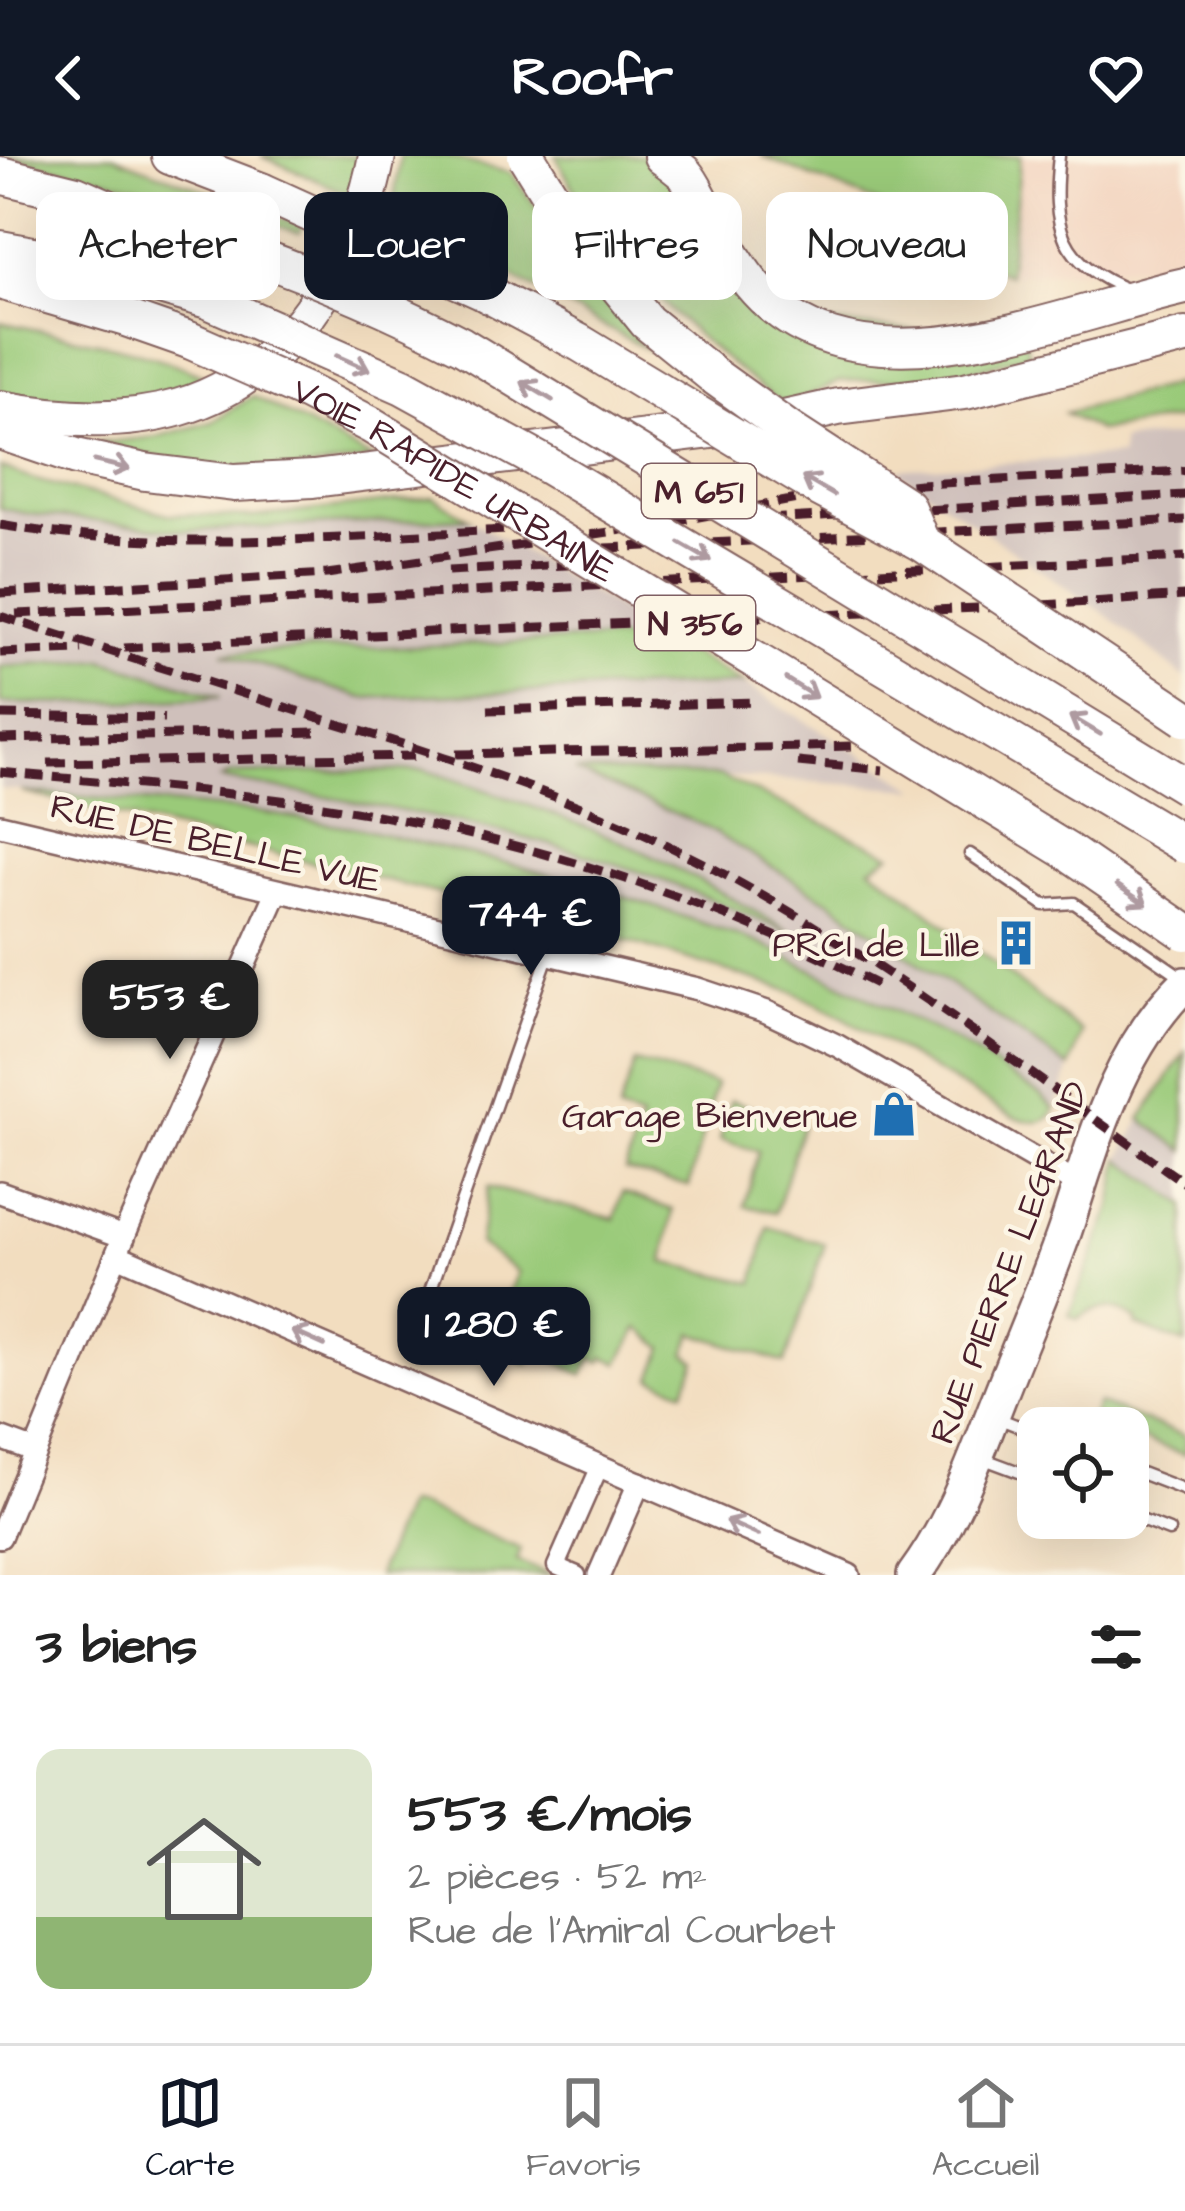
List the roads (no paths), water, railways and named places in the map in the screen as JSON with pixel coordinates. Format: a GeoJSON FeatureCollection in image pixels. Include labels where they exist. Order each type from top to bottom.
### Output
{"type":"FeatureCollection","features":[{"type":"Feature","properties":{"kind":"highway"},"geometry":{"type":"LineString","coordinates":[[170,156],[389,247],[535,319],[816,486],[921,542],[1185,718]]}},
{"type":"Feature","properties":{"kind":"highway"},"geometry":{"type":"LineString","coordinates":[[0,409],[70,417],[139,416],[183,407],[240,381],[277,351],[331,280],[359,223],[377,156]]}},
{"type":"Feature","properties":{"kind":"highway"},"geometry":{"type":"LineString","coordinates":[[526,156],[578,238],[647,322],[733,390],[906,506],[921,542]]}},
{"type":"Feature","properties":{"kind":"highway"},"geometry":{"type":"LineString","coordinates":[[662,156],[686,175],[757,290],[793,320],[830,338],[899,347],[953,344],[1185,286]]}},
{"type":"Feature","properties":{"kind":"highway"},"geometry":{"type":"LineString","coordinates":[[0,175],[68,192]]}},
{"type":"Feature","properties":{"kind":"highway","name":"M 651"},"geometry":{"type":"LineString","coordinates":[[0,197],[36,202]]}},
{"type":"Feature","properties":{"kind":"highway","name":"M 651"},"geometry":{"type":"LineString","coordinates":[[0,249],[92,266],[208,300],[403,386],[545,464],[1185,844]]}},
{"type":"Feature","properties":{"kind":"highway","name":"M 651"},"geometry":{"type":"LineString","coordinates":[[280,264],[461,345],[1185,786]]}},
{"type":"Feature","properties":{"kind":"highway","name":"VOIE RAPIDE URBAINE"},"geometry":{"type":"LineString","coordinates":[[0,281],[190,340],[371,425],[999,808],[1185,932]]}},
{"type":"Feature","properties":{"kind":"highway"},"geometry":{"type":"LineString","coordinates":[[0,431],[76,457],[145,472],[210,482],[283,482],[760,424],[838,406],[984,388],[1185,336]]}},
{"type":"Feature","properties":{"kind":"main road","name":"RUE PIERRE LEGRAND"},"geometry":{"type":"LineString","coordinates":[[914,1575],[951,1517],[1059,1247],[1113,1093],[1133,1050],[1185,982]]}},
{"type":"Feature","properties":{"kind":"street","name":"RUE DE BELLE VUE"},"geometry":{"type":"LineString","coordinates":[[0,825],[698,989],[767,1012],[880,1069],[1079,1185]]}},
{"type":"Feature","properties":{"kind":"street"},"geometry":{"type":"LineString","coordinates":[[0,1537],[120,1246],[277,892]]}},
{"type":"Feature","properties":{"kind":"street"},"geometry":{"type":"LineString","coordinates":[[0,1192],[849,1575]]}},
{"type":"Feature","properties":{"kind":"street"},"geometry":{"type":"LineString","coordinates":[[0,1438],[35,1451]]}},
{"type":"Feature","properties":{"kind":"street"},"geometry":{"type":"LineString","coordinates":[[577,1575],[554,1570],[600,1466]]}},
{"type":"Feature","properties":{"kind":"street"},"geometry":{"type":"LineString","coordinates":[[599,1575],[639,1483]]}},
{"type":"Feature","properties":{"kind":"lane"},"geometry":{"type":"LineString","coordinates":[[1058,156],[1054,198],[1064,238],[1088,268],[1143,296]]}},
{"type":"Feature","properties":{"kind":"lane"},"geometry":{"type":"LineString","coordinates":[[970,854],[1044,905],[1074,903],[1185,982]]}},
{"type":"Feature","properties":{"kind":"lane"},"geometry":{"type":"LineString","coordinates":[[419,1319],[549,953]]}},
{"type":"Feature","properties":{"kind":"lane"},"geometry":{"type":"LineString","coordinates":[[992,1416],[1017,1426]]}},
{"type":"Feature","properties":{"kind":"lane"},"geometry":{"type":"LineString","coordinates":[[976,1456],[1017,1471]]}},
{"type":"Feature","properties":{"kind":"lane"},"geometry":{"type":"LineString","coordinates":[[1149,1476],[1185,1490]]}},
{"type":"Feature","properties":{"kind":"lane"},"geometry":{"type":"LineString","coordinates":[[1149,1523],[1169,1531]]}},
{"type":"Feature","properties":{"kind":"railway"},"geometry":{"type":"LineString","coordinates":[[0,593],[327,574],[656,525],[808,497],[920,484],[1185,471]]}},
{"type":"Feature","properties":{"kind":"railway"},"geometry":{"type":"LineString","coordinates":[[767,519],[1185,495]]}},
{"type":"Feature","properties":{"kind":"railway"},"geometry":{"type":"LineString","coordinates":[[605,548],[1185,520]]}},
{"type":"Feature","properties":{"kind":"railway"},"geometry":{"type":"LineString","coordinates":[[0,525],[66,534],[199,541],[533,529]]}},
{"type":"Feature","properties":{"kind":"railway"},"geometry":{"type":"LineString","coordinates":[[16,614],[1185,557]]}},
{"type":"Feature","properties":{"kind":"railway"},"geometry":{"type":"LineString","coordinates":[[448,571],[628,562]]}},
{"type":"Feature","properties":{"kind":"railway"},"geometry":{"type":"LineString","coordinates":[[124,648],[1185,596]]}},
{"type":"Feature","properties":{"kind":"railway"},"geometry":{"type":"LineString","coordinates":[[0,616],[506,779],[677,850],[874,964],[1185,1183]]}},
{"type":"Feature","properties":{"kind":"railway"},"geometry":{"type":"LineString","coordinates":[[0,653],[82,650]]}},
{"type":"Feature","properties":{"kind":"railway"},"geometry":{"type":"LineString","coordinates":[[488,710],[757,702]]}},
{"type":"Feature","properties":{"kind":"railway"},"geometry":{"type":"LineString","coordinates":[[0,715],[164,718]]}},
{"type":"Feature","properties":{"kind":"railway"},"geometry":{"type":"LineString","coordinates":[[0,739],[320,732]]}},
{"type":"Feature","properties":{"kind":"railway"},"geometry":{"type":"LineString","coordinates":[[456,754],[855,746]]}},
{"type":"Feature","properties":{"kind":"railway"},"geometry":{"type":"LineString","coordinates":[[48,763],[414,756]]}},
{"type":"Feature","properties":{"kind":"railway"},"geometry":{"type":"LineString","coordinates":[[798,762],[883,770]]}},
{"type":"Feature","properties":{"kind":"railway"},"geometry":{"type":"LineString","coordinates":[[0,772],[310,804],[490,839],[689,901],[880,986]]}},
{"type":"Feature","properties":{"kind":"place","name":"PRCI de Lille"},"geometry":{"type":"Point","coordinates":[1016,943]}},
{"type":"Feature","properties":{"kind":"place","name":"Garage Bienvenue"},"geometry":{"type":"Point","coordinates":[894,1114]}}]}
